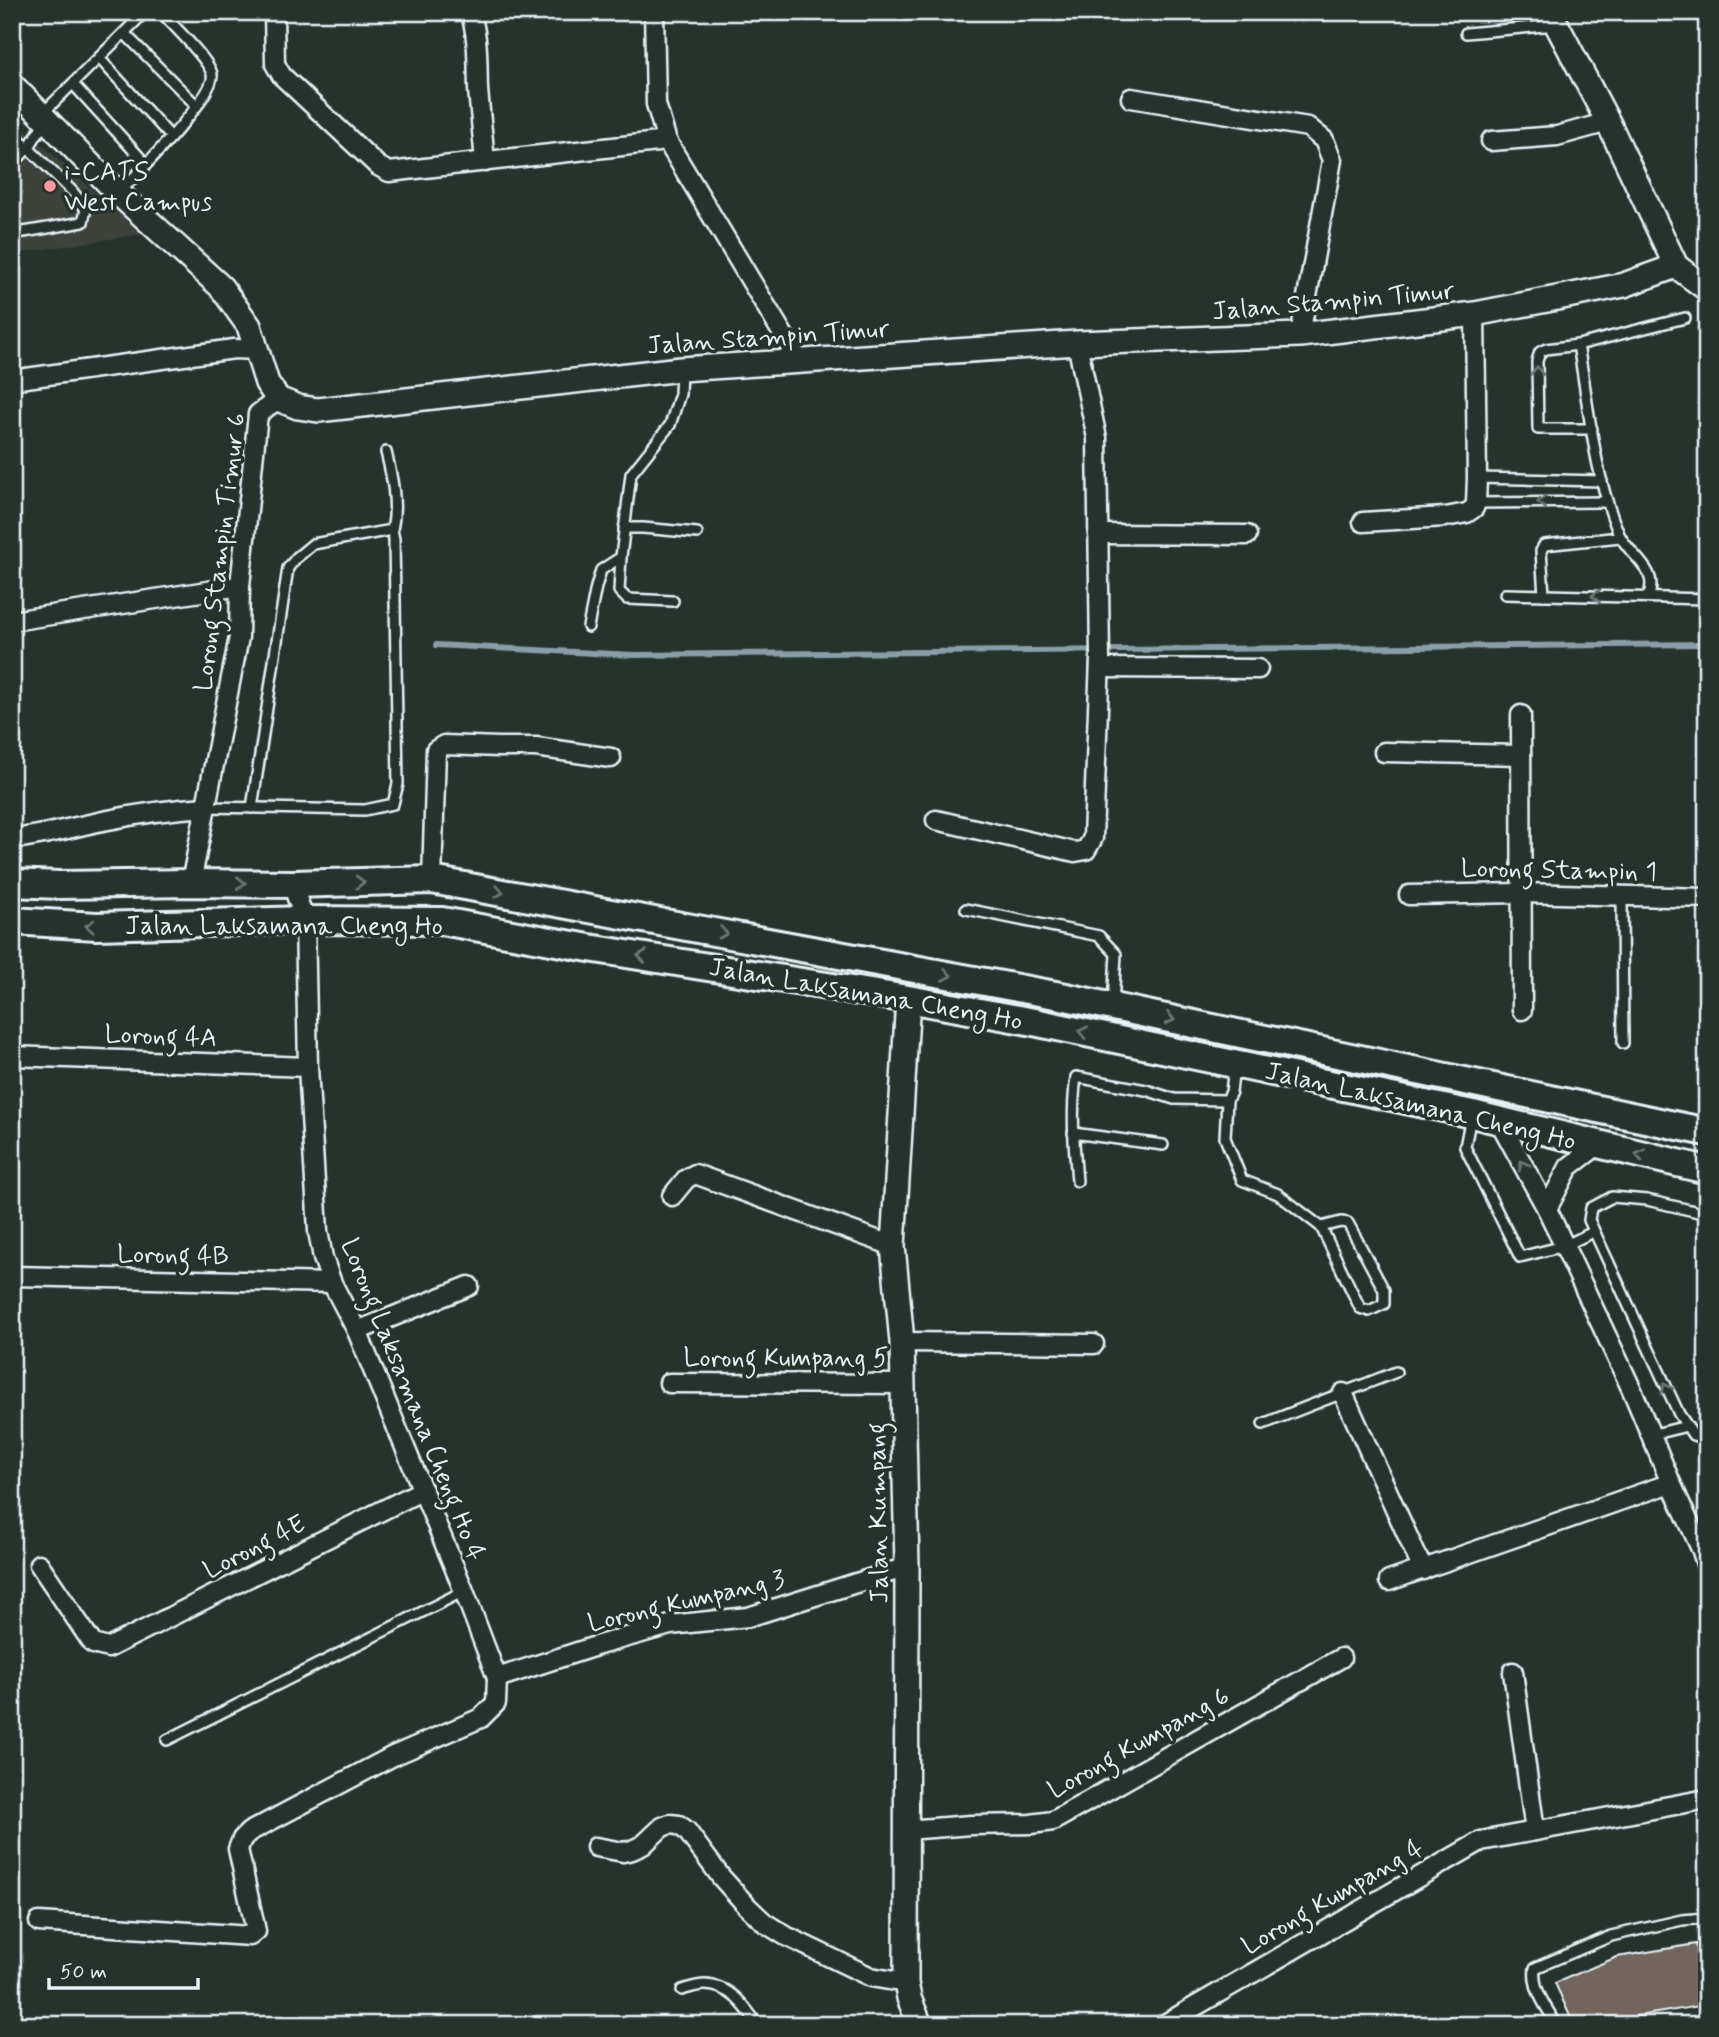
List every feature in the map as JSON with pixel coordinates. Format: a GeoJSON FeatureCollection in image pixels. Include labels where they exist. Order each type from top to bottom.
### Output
{"type":"FeatureCollection","features":[{"type":"Feature","properties":{"kind":"main road","name":"Jalan Laksamana Cheng Ho"},"geometry":{"type":"LineString","coordinates":[[12,883],[292,884],[432,880],[1112,1006],[1707,1132]]}},
{"type":"Feature","properties":{"kind":"main road","name":"Jalan Laksamana Cheng Ho"},"geometry":{"type":"LineString","coordinates":[[12,921],[97,926],[305,920],[442,920],[589,948],[1034,1021],[1472,1114],[1707,1170]]}},
{"type":"Feature","properties":{"kind":"street"},"geometry":{"type":"LineString","coordinates":[[274,12],[275,64],[282,76],[378,166],[389,172],[667,141]]}},
{"type":"Feature","properties":{"kind":"street"},"geometry":{"type":"LineString","coordinates":[[470,12],[477,49],[485,162]]}},
{"type":"Feature","properties":{"kind":"street"},"geometry":{"type":"LineString","coordinates":[[654,12],[656,104],[667,141],[799,361]]}},
{"type":"Feature","properties":{"kind":"street"},"geometry":{"type":"LineString","coordinates":[[1554,19],[1608,122],[1676,266],[1707,289]]}},
{"type":"Feature","properties":{"kind":"street"},"geometry":{"type":"LineString","coordinates":[[12,85],[119,194],[221,287],[249,326],[267,383],[278,399]]}},
{"type":"Feature","properties":{"kind":"street"},"geometry":{"type":"LineString","coordinates":[[1131,98],[1308,127],[1324,140],[1332,160],[1300,335]]}},
{"type":"Feature","properties":{"kind":"street"},"geometry":{"type":"LineString","coordinates":[[1491,141],[1557,136],[1608,122]]}},
{"type":"Feature","properties":{"kind":"street","name":"Jalan Stampin Timur"},"geometry":{"type":"LineString","coordinates":[[278,399],[298,407],[318,410],[681,369],[1077,343],[1300,335],[1475,314],[1624,285],[1676,266]]}},
{"type":"Feature","properties":{"kind":"street"},"geometry":{"type":"LineString","coordinates":[[1363,522],[1445,517],[1467,513],[1474,508],[1477,478],[1475,314]]}},
{"type":"Feature","properties":{"kind":"street"},"geometry":{"type":"LineString","coordinates":[[936,820],[1075,852],[1086,849],[1093,838],[1100,663],[1097,439],[1077,343]]}},
{"type":"Feature","properties":{"kind":"street"},"geometry":{"type":"LineString","coordinates":[[12,380],[234,349],[257,350]]}},
{"type":"Feature","properties":{"kind":"street","name":"Lorong Stampin Timur 6"},"geometry":{"type":"LineString","coordinates":[[191,883],[239,637],[240,586],[258,414],[278,399]]}},
{"type":"Feature","properties":{"kind":"street"},"geometry":{"type":"LineString","coordinates":[[1098,534],[1247,535]]}},
{"type":"Feature","properties":{"kind":"street"},"geometry":{"type":"LineString","coordinates":[[12,621],[240,586]]}},
{"type":"Feature","properties":{"kind":"street"},"geometry":{"type":"LineString","coordinates":[[1100,663],[1258,669]]}},
{"type":"Feature","properties":{"kind":"street"},"geometry":{"type":"LineString","coordinates":[[1521,715],[1522,1010]]}},
{"type":"Feature","properties":{"kind":"street"},"geometry":{"type":"LineString","coordinates":[[432,880],[436,750],[444,745],[536,747],[611,758]]}},
{"type":"Feature","properties":{"kind":"street"},"geometry":{"type":"LineString","coordinates":[[1384,752],[1521,755]]}},
{"type":"Feature","properties":{"kind":"street"},"geometry":{"type":"LineString","coordinates":[[12,839],[167,809],[206,807]]}},
{"type":"Feature","properties":{"kind":"street","name":"Lorong Laksamana Cheng Ho 4"},"geometry":{"type":"LineString","coordinates":[[292,884],[305,920],[308,1067],[318,1231],[323,1258],[332,1283],[357,1331],[423,1490],[497,1678]]}},
{"type":"Feature","properties":{"kind":"street","name":"Lorong Stampin 1"},"geometry":{"type":"LineString","coordinates":[[1409,894],[1522,893],[1707,898]]}},
{"type":"Feature","properties":{"kind":"street","name":"Jalan Kumpang"},"geometry":{"type":"LineString","coordinates":[[908,999],[894,1246],[902,1342],[907,1567],[906,1983],[920,2025]]}},
{"type":"Feature","properties":{"kind":"street","name":"Lorong 4A"},"geometry":{"type":"LineString","coordinates":[[12,1056],[308,1067]]}},
{"type":"Feature","properties":{"kind":"street"},"geometry":{"type":"LineString","coordinates":[[1499,1121],[1547,1209],[1632,1390],[1707,1567]]}},
{"type":"Feature","properties":{"kind":"street"},"geometry":{"type":"LineString","coordinates":[[1547,1209],[1569,1167],[1598,1145]]}},
{"type":"Feature","properties":{"kind":"street"},"geometry":{"type":"LineString","coordinates":[[672,1196],[686,1179],[695,1174],[894,1246]]}},
{"type":"Feature","properties":{"kind":"street","name":"Lorong 4B"},"geometry":{"type":"LineString","coordinates":[[12,1276],[332,1283]]}},
{"type":"Feature","properties":{"kind":"street"},"geometry":{"type":"LineString","coordinates":[[357,1331],[469,1286]]}},
{"type":"Feature","properties":{"kind":"street"},"geometry":{"type":"LineString","coordinates":[[902,1342],[1094,1344]]}},
{"type":"Feature","properties":{"kind":"street","name":"Lorong Kumpang 5"},"geometry":{"type":"LineString","coordinates":[[669,1383],[903,1384]]}},
{"type":"Feature","properties":{"kind":"street"},"geometry":{"type":"LineString","coordinates":[[1343,1393],[1423,1570]]}},
{"type":"Feature","properties":{"kind":"street"},"geometry":{"type":"LineString","coordinates":[[1389,1581],[1671,1483]]}},
{"type":"Feature","properties":{"kind":"street","name":"Lorong 4E"},"geometry":{"type":"LineString","coordinates":[[39,1564],[93,1644],[108,1648],[423,1490]]}},
{"type":"Feature","properties":{"kind":"street","name":"Lorong Kumpang 3"},"geometry":{"type":"LineString","coordinates":[[497,1678],[670,1625],[748,1617],[907,1567]]}},
{"type":"Feature","properties":{"kind":"street","name":"Lorong Kumpang 6"},"geometry":{"type":"LineString","coordinates":[[906,1830],[1053,1821],[1341,1658]]}},
{"type":"Feature","properties":{"kind":"street"},"geometry":{"type":"LineString","coordinates":[[1513,1672],[1535,1831]]}},
{"type":"Feature","properties":{"kind":"street"},"geometry":{"type":"LineString","coordinates":[[39,1922],[250,1936],[256,1931],[238,1849],[242,1839],[249,1832],[393,1756],[481,1718],[496,1703],[497,1678]]}},
{"type":"Feature","properties":{"kind":"street","name":"Lorong Kumpang 4"},"geometry":{"type":"LineString","coordinates":[[1163,2025],[1480,1841],[1707,1799]]}},
{"type":"Feature","properties":{"kind":"street"},"geometry":{"type":"LineString","coordinates":[[596,1847],[622,1852],[632,1850],[643,1845],[662,1827],[679,1825],[687,1831],[721,1877],[765,1923],[871,1977],[906,1983]]}},
{"type":"Feature","properties":{"kind":"lane"},"geometry":{"type":"LineString","coordinates":[[12,165],[29,147],[44,117],[145,12]]}},
{"type":"Feature","properties":{"kind":"lane"},"geometry":{"type":"LineString","coordinates":[[119,194],[197,106],[212,83],[212,74],[206,63],[161,12]]}},
{"type":"Feature","properties":{"kind":"lane"},"geometry":{"type":"LineString","coordinates":[[1466,33],[1554,19]]}},
{"type":"Feature","properties":{"kind":"lane"},"geometry":{"type":"LineString","coordinates":[[125,33],[197,106]]}},
{"type":"Feature","properties":{"kind":"lane"},"geometry":{"type":"LineString","coordinates":[[99,58],[171,137]]}},
{"type":"Feature","properties":{"kind":"lane"},"geometry":{"type":"LineString","coordinates":[[73,84],[146,164]]}},
{"type":"Feature","properties":{"kind":"lane"},"geometry":{"type":"LineString","coordinates":[[12,132],[73,192],[86,209],[83,222],[12,234]]}},
{"type":"Feature","properties":{"kind":"lane"},"geometry":{"type":"LineString","coordinates":[[1592,429],[1540,431],[1537,426],[1537,361],[1540,352],[1685,318]]}},
{"type":"Feature","properties":{"kind":"lane"},"geometry":{"type":"LineString","coordinates":[[1578,345],[1607,502],[1620,537],[1650,575],[1652,588],[1648,597]]}},
{"type":"Feature","properties":{"kind":"lane"},"geometry":{"type":"LineString","coordinates":[[673,601],[627,598],[619,591],[631,474],[670,425],[680,394],[681,369]]}},
{"type":"Feature","properties":{"kind":"lane"},"geometry":{"type":"LineString","coordinates":[[206,807],[365,810],[393,804],[398,783],[392,530],[394,522],[393,484],[386,452]]}},
{"type":"Feature","properties":{"kind":"lane"},"geometry":{"type":"LineString","coordinates":[[1477,478],[1602,481]]}},
{"type":"Feature","properties":{"kind":"lane"},"geometry":{"type":"LineString","coordinates":[[1476,503],[1607,502]]}},
{"type":"Feature","properties":{"kind":"lane"},"geometry":{"type":"LineString","coordinates":[[624,528],[697,533]]}},
{"type":"Feature","properties":{"kind":"lane"},"geometry":{"type":"LineString","coordinates":[[252,808],[288,568],[313,544],[392,530]]}},
{"type":"Feature","properties":{"kind":"lane"},"geometry":{"type":"LineString","coordinates":[[1544,595],[1541,551],[1544,545],[1620,537]]}},
{"type":"Feature","properties":{"kind":"lane"},"geometry":{"type":"LineString","coordinates":[[588,627],[601,570],[621,557]]}},
{"type":"Feature","properties":{"kind":"lane"},"geometry":{"type":"LineString","coordinates":[[1506,594],[1707,600]]}},
{"type":"Feature","properties":{"kind":"lane"},"geometry":{"type":"LineString","coordinates":[[1622,897],[1623,1043]]}},
{"type":"Feature","properties":{"kind":"lane"},"geometry":{"type":"LineString","coordinates":[[966,909],[1099,936],[1116,954],[1112,1006]]}},
{"type":"Feature","properties":{"kind":"lane"},"geometry":{"type":"LineString","coordinates":[[1234,1064],[1231,1091],[1227,1100],[1226,1138],[1242,1180],[1278,1194],[1321,1227],[1360,1308],[1369,1311],[1384,1304],[1384,1290],[1348,1223],[1340,1222],[1321,1227]]}},
{"type":"Feature","properties":{"kind":"lane"},"geometry":{"type":"LineString","coordinates":[[1077,1181],[1072,1103],[1076,1077],[1146,1090],[1174,1099],[1227,1100]]}},
{"type":"Feature","properties":{"kind":"lane"},"geometry":{"type":"LineString","coordinates":[[1472,1114],[1465,1147],[1520,1257],[1564,1245],[1593,1232]]}},
{"type":"Feature","properties":{"kind":"lane"},"geometry":{"type":"LineString","coordinates":[[1073,1133],[1163,1145]]}},
{"type":"Feature","properties":{"kind":"lane"},"geometry":{"type":"LineString","coordinates":[[1707,1214],[1647,1199],[1612,1197],[1591,1209],[1589,1220],[1679,1414],[1693,1435],[1707,1439]]}},
{"type":"Feature","properties":{"kind":"lane"},"geometry":{"type":"LineString","coordinates":[[1263,1424],[1396,1371]]}},
{"type":"Feature","properties":{"kind":"lane"},"geometry":{"type":"LineString","coordinates":[[1650,1435],[1687,1426]]}},
{"type":"Feature","properties":{"kind":"lane"},"geometry":{"type":"LineString","coordinates":[[167,1740],[464,1591]]}},
{"type":"Feature","properties":{"kind":"lane"},"geometry":{"type":"LineString","coordinates":[[1557,2025],[1539,1995],[1534,1978],[1535,1968],[1611,1936],[1682,1920],[1707,1918]]}},
{"type":"Feature","properties":{"kind":"lane"},"geometry":{"type":"LineString","coordinates":[[682,1990],[706,1985],[726,1990],[744,2004],[758,2025]]}},
{"type":"Feature","properties":{"kind":"lane"},"geometry":{"type":"LineString","coordinates":[[12,2024],[31,2025]]}},
{"type":"Feature","properties":{"kind":"shaded area","name":"i-CATS West Campus"},"geometry":{"type":"Polygon","coordinates":[[[12,116],[34,138],[142,234],[12,254],[12,116]]]}},
{"type":"Feature","properties":{"kind":"building"},"geometry":{"type":"Polygon","coordinates":[[[1696,1944],[1706,2005],[1638,2016],[1619,2025],[1574,2025],[1555,1983],[1617,1957],[1696,1944]]]}},
{"type":"Feature","properties":{"kind":"waterway"},"geometry":{"type":"LineString","coordinates":[[436,645],[633,655],[1707,644]]}},
{"type":"Feature","properties":{"kind":"place","name":"i-CATS West Campus"},"geometry":{"type":"Point","coordinates":[50,186]}}]}
